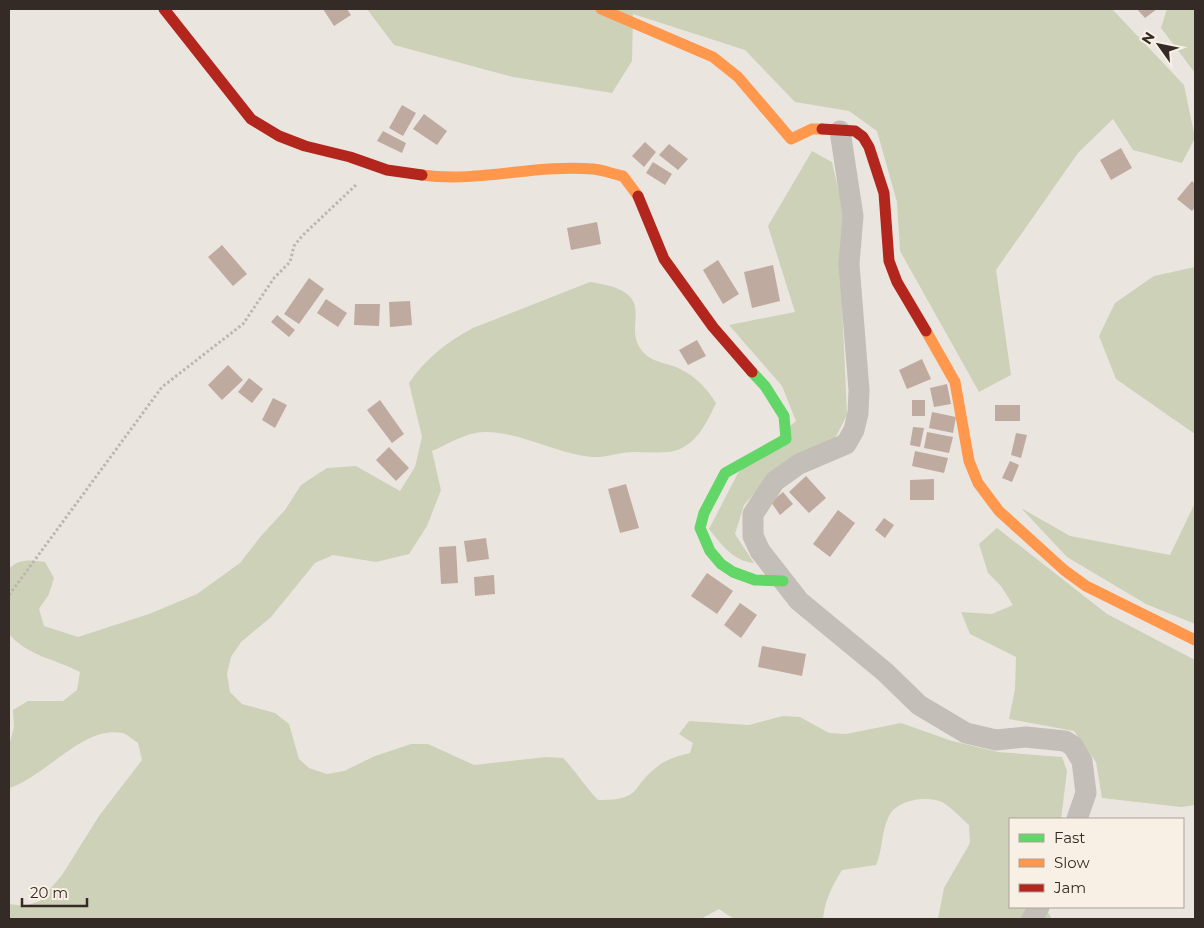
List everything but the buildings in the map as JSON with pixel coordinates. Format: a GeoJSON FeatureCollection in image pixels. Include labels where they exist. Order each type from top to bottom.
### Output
{"type":"FeatureCollection","features":[{"type":"Feature","properties":{"kind":"street"},"geometry":{"type":"LineString","coordinates":[[164,9],[251,119],[279,136],[305,146],[350,157],[387,170],[445,178],[525,171],[593,169],[623,176],[636,192],[664,260],[713,327],[765,386],[784,416],[786,439],[752,456],[725,473],[704,513],[700,528],[710,551],[721,564],[733,572],[755,580],[783,581]]}},
{"type":"Feature","properties":{"kind":"street"},"geometry":{"type":"LineString","coordinates":[[601,9],[713,57],[738,77],[791,139],[812,130],[854,131],[863,136],[870,147],[884,193],[889,261],[897,282],[955,382],[969,461],[978,483],[1012,524],[1086,586],[1195,640]]}},
{"type":"Feature","properties":{"kind":"street"},"geometry":{"type":"LineString","coordinates":[[840,131],[853,216],[850,264],[859,390],[858,413],[854,430],[846,444],[799,464],[775,481],[753,514],[753,536],[760,551],[799,600],[878,666],[919,705],[966,733],[996,740],[1026,737],[1065,741],[1073,746],[1082,761],[1086,793],[1077,818]]}},
{"type":"Feature","properties":{"kind":"street"},"geometry":{"type":"LineString","coordinates":[[1032,919],[1038,908]]}},
{"type":"Feature","properties":{"kind":"path"},"geometry":{"type":"LineString","coordinates":[[9,595],[162,387],[244,324],[274,278],[290,262],[294,246],[302,236],[359,182],[387,170]]}},
{"type":"Feature","properties":{"kind":"green space"},"geometry":{"type":"Polygon","coordinates":[[[367,9],[1112,9],[1184,85],[1195,138],[1182,163],[1133,150],[1113,119],[1078,153],[996,270],[1011,375],[979,392],[900,251],[897,202],[877,131],[849,111],[795,102],[745,50],[633,14],[632,61],[612,93],[513,77],[394,45],[367,9]]]}},
{"type":"Feature","properties":{"kind":"green space"},"geometry":{"type":"Polygon","coordinates":[[[1167,9],[1195,9],[1195,73],[1161,28],[1167,9]]]}},
{"type":"Feature","properties":{"kind":"green space"},"geometry":{"type":"Polygon","coordinates":[[[812,151],[832,162],[844,214],[842,304],[847,415],[834,440],[778,467],[744,505],[735,534],[754,563],[747,562],[723,546],[709,529],[738,473],[796,421],[782,386],[729,325],[795,312],[768,226],[812,151]]]}},
{"type":"Feature","properties":{"kind":"green space"},"geometry":{"type":"Polygon","coordinates":[[[1195,267],[1195,434],[1116,379],[1099,336],[1115,303],[1154,276],[1195,267]]]}},
{"type":"Feature","properties":{"kind":"green space"},"geometry":{"type":"Polygon","coordinates":[[[590,282],[614,287],[627,294],[634,303],[636,312],[635,333],[638,344],[646,355],[689,374],[700,382],[716,403],[704,427],[692,441],[677,450],[668,452],[629,452],[592,457],[565,452],[512,435],[485,432],[464,436],[432,451],[441,490],[427,526],[409,554],[376,562],[333,555],[315,563],[271,617],[241,642],[231,657],[227,674],[230,692],[242,704],[275,713],[289,724],[299,759],[309,768],[327,774],[344,771],[375,756],[411,744],[428,744],[474,765],[546,757],[563,758],[598,800],[623,798],[630,795],[648,774],[661,764],[672,758],[690,753],[693,743],[679,734],[689,721],[749,725],[783,716],[800,717],[829,733],[846,734],[901,723],[952,741],[998,752],[1062,757],[1067,771],[1061,818],[1009,818],[1009,908],[1046,908],[1052,919],[938,919],[944,888],[970,843],[969,825],[942,802],[920,799],[898,806],[889,816],[876,865],[842,870],[829,893],[823,919],[734,919],[719,909],[703,919],[9,919],[9,904],[25,906],[40,901],[62,875],[99,816],[142,760],[138,743],[122,733],[107,733],[78,744],[36,774],[9,788],[9,746],[14,727],[13,710],[28,701],[63,701],[77,690],[80,672],[33,652],[9,634],[9,569],[21,561],[45,562],[54,578],[49,594],[39,609],[44,626],[78,637],[149,614],[197,594],[240,563],[285,510],[301,485],[327,468],[356,466],[400,491],[415,467],[422,437],[409,383],[429,359],[446,345],[473,328],[590,282]]]}},
{"type":"Feature","properties":{"kind":"green space"},"geometry":{"type":"Polygon","coordinates":[[[1195,503],[1195,624],[1146,604],[1067,557],[1021,508],[1070,536],[1170,555],[1195,503]]]}},
{"type":"Feature","properties":{"kind":"green space"},"geometry":{"type":"Polygon","coordinates":[[[997,528],[1107,614],[1195,660],[1195,805],[1181,807],[1102,798],[1096,762],[1074,731],[1009,719],[1015,689],[1016,657],[970,634],[961,612],[992,614],[1013,605],[1001,586],[988,573],[979,544],[997,528]]]}},
{"type":"Feature","properties":{"kind":"traffic: fast"},"geometry":{"type":"LineString","coordinates":[[752,372],[765,386],[784,416],[786,439],[725,473],[704,513],[700,528],[710,551],[721,564],[733,572],[755,580],[783,581]]}},
{"type":"Feature","properties":{"kind":"traffic: slow"},"geometry":{"type":"LineString","coordinates":[[601,9],[713,57],[738,77],[791,139],[812,129],[822,129]]}},
{"type":"Feature","properties":{"kind":"traffic: slow"},"geometry":{"type":"LineString","coordinates":[[422,175],[464,177],[550,169],[593,169],[623,176],[638,196]]}},
{"type":"Feature","properties":{"kind":"traffic: slow"},"geometry":{"type":"LineString","coordinates":[[926,331],[955,382],[969,461],[978,483],[999,511],[1064,570],[1086,586],[1195,640]]}},
{"type":"Feature","properties":{"kind":"traffic: jam"},"geometry":{"type":"LineString","coordinates":[[164,9],[251,119],[279,136],[305,146],[350,157],[387,170],[422,175]]}},
{"type":"Feature","properties":{"kind":"traffic: jam"},"geometry":{"type":"LineString","coordinates":[[822,129],[855,131],[863,137],[869,147],[884,193],[889,261],[897,282],[926,331]]}},
{"type":"Feature","properties":{"kind":"traffic: jam"},"geometry":{"type":"LineString","coordinates":[[638,196],[664,259],[713,327],[752,372]]}}]}
